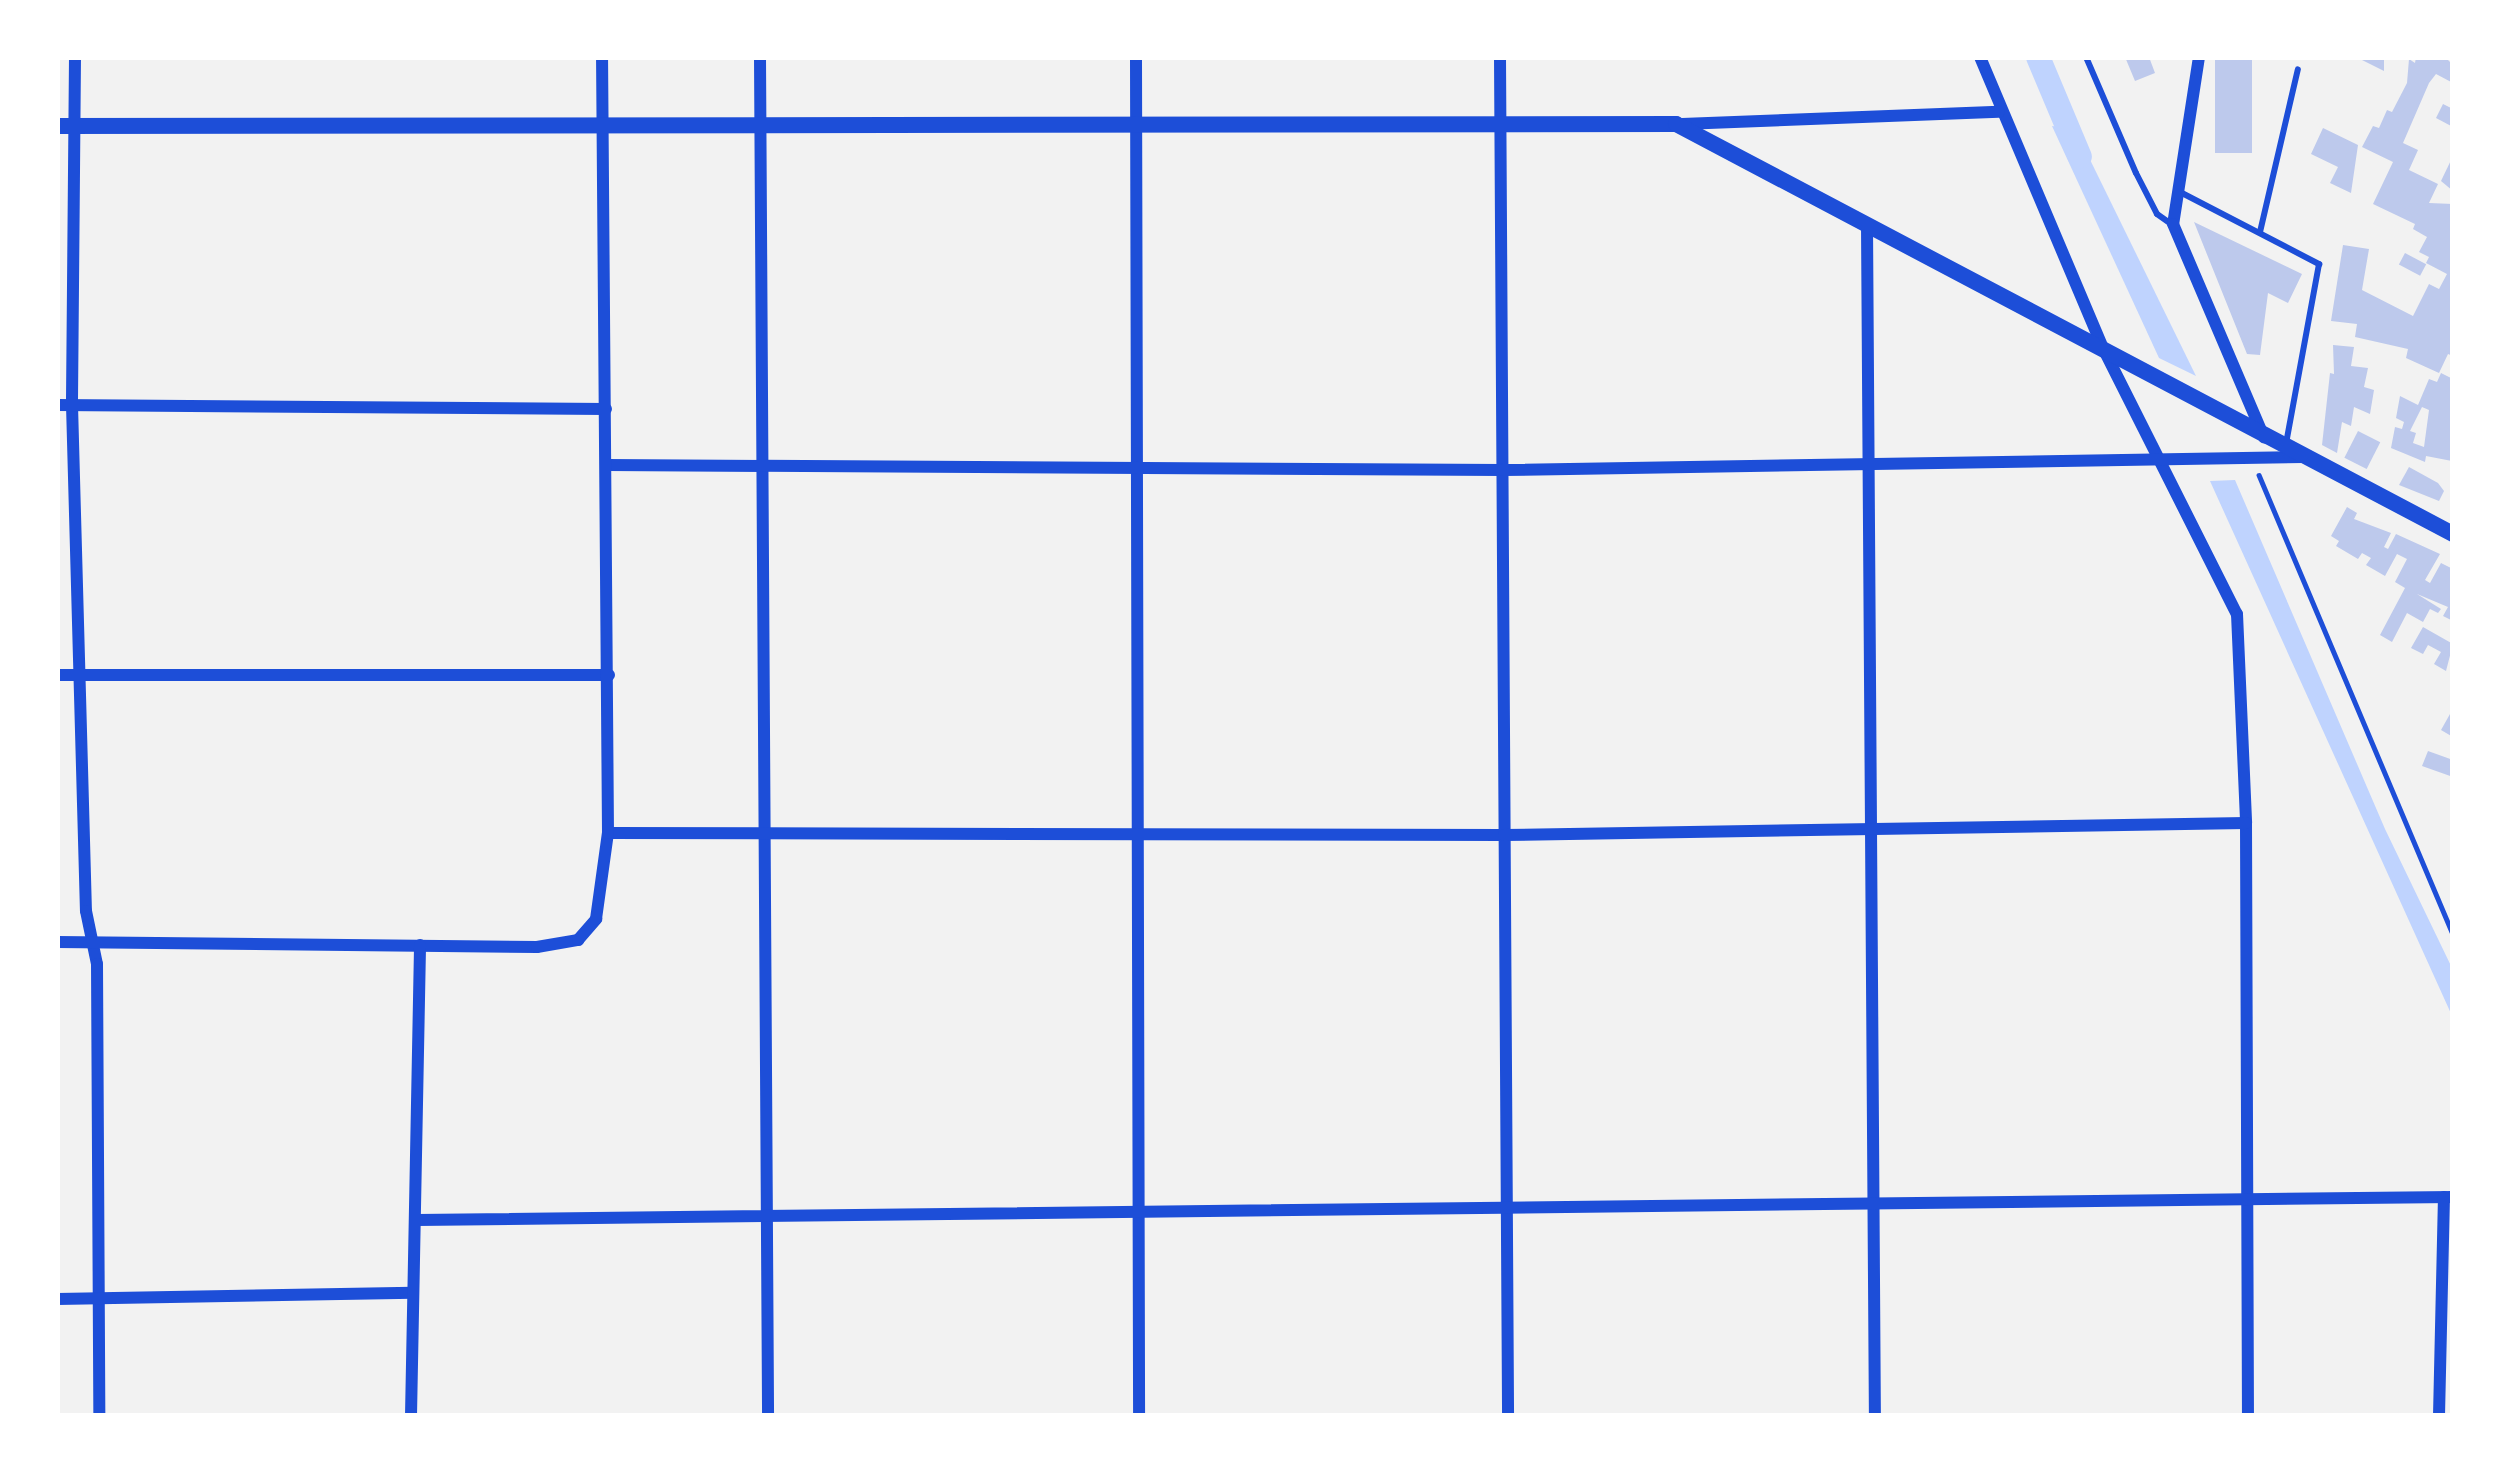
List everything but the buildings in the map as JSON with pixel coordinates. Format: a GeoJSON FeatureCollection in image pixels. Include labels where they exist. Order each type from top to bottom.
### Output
{"type":"FeatureCollection","features":[{"type":"Feature","properties":{"kind":"street"},"geometry":{"type":"LineString","coordinates":[[75,57],[67,126],[64,406],[92,942],[97,964],[99,1416]]}},
{"type":"Feature","properties":{"kind":"street"},"geometry":{"type":"LineString","coordinates":[[57,942],[537,947],[578,940],[596,920],[608,833],[602,57]]}},
{"type":"Feature","properties":{"kind":"street"},"geometry":{"type":"LineString","coordinates":[[760,57],[768,1416]]}},
{"type":"Feature","properties":{"kind":"street"},"geometry":{"type":"LineString","coordinates":[[1136,57],[1141,468],[1134,832],[1139,1416]]}},
{"type":"Feature","properties":{"kind":"street"},"geometry":{"type":"LineString","coordinates":[[1500,57],[1508,1416]]}},
{"type":"Feature","properties":{"kind":"street"},"geometry":{"type":"LineString","coordinates":[[1980,57],[1999,112],[2104,350],[2236,614],[2246,823],[2248,1416]]}},
{"type":"Feature","properties":{"kind":"street"},"geometry":{"type":"LineString","coordinates":[[2199,57],[2173,224],[2265,437]]}},
{"type":"Feature","properties":{"kind":"street"},"geometry":{"type":"LineString","coordinates":[[67,126],[1676,124],[1999,112]]}},
{"type":"Feature","properties":{"kind":"street"},"geometry":{"type":"LineString","coordinates":[[1676,124],[2453,534]]}},
{"type":"Feature","properties":{"kind":"street"},"geometry":{"type":"LineString","coordinates":[[1867,225],[1875,1416]]}},
{"type":"Feature","properties":{"kind":"street"},"geometry":{"type":"LineString","coordinates":[[64,406],[606,410]]}},
{"type":"Feature","properties":{"kind":"street"},"geometry":{"type":"LineString","coordinates":[[607,465],[1503,470],[2303,457]]}},
{"type":"Feature","properties":{"kind":"street"},"geometry":{"type":"LineString","coordinates":[[57,675],[609,675]]}},
{"type":"Feature","properties":{"kind":"street"},"geometry":{"type":"LineString","coordinates":[[608,833],[1504,835],[2246,823]]}},
{"type":"Feature","properties":{"kind":"street"},"geometry":{"type":"LineString","coordinates":[[411,1416],[420,945]]}},
{"type":"Feature","properties":{"kind":"street"},"geometry":{"type":"LineString","coordinates":[[417,1220],[2449,1197],[2439,1416]]}},
{"type":"Feature","properties":{"kind":"street"},"geometry":{"type":"LineString","coordinates":[[57,1299],[413,1293]]}},
{"type":"Feature","properties":{"kind":"lane"},"geometry":{"type":"LineString","coordinates":[[2086,57],[2157,214],[2173,224]]}},
{"type":"Feature","properties":{"kind":"lane"},"geometry":{"type":"LineString","coordinates":[[2260,232],[2298,69]]}},
{"type":"Feature","properties":{"kind":"lane"},"geometry":{"type":"LineString","coordinates":[[2178,191],[2319,264],[2285,448]]}},
{"type":"Feature","properties":{"kind":"path"},"geometry":{"type":"LineString","coordinates":[[2252,458],[2453,934]]}},
{"type":"Feature","properties":{"kind":"water"},"geometry":{"type":"Polygon","coordinates":[[[2052,126],[2075,129],[2196,376],[2159,358],[2052,126]]]}},
{"type":"Feature","properties":{"kind":"water"},"geometry":{"type":"Polygon","coordinates":[[[2235,480],[2385,829],[2453,970],[2453,1018],[2210,481],[2235,480]]]}},
{"type":"Feature","properties":{"kind":"waterway"},"geometry":{"type":"LineString","coordinates":[[2038,57],[2080,157]]}}]}
